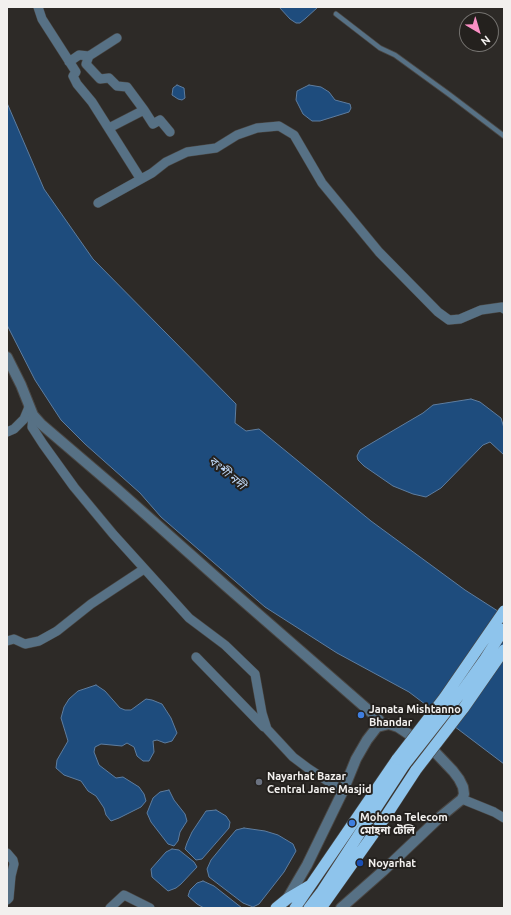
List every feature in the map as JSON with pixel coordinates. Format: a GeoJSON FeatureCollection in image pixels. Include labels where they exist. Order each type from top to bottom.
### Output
{"type":"FeatureCollection","features":[{"type":"Feature","properties":{"kind":"highway"},"geometry":{"type":"LineString","coordinates":[[295,908],[401,761],[504,611]]}},
{"type":"Feature","properties":{"kind":"highway"},"geometry":{"type":"LineString","coordinates":[[309,908],[322,891],[401,761],[460,694],[504,629]]}},
{"type":"Feature","properties":{"kind":"highway"},"geometry":{"type":"LineString","coordinates":[[324,906],[416,770],[463,709],[504,650]]}},
{"type":"Feature","properties":{"kind":"highway"},"geometry":{"type":"LineString","coordinates":[[276,908],[285,904],[312,885]]}},
{"type":"Feature","properties":{"kind":"street"},"geometry":{"type":"LineString","coordinates":[[38,7],[42,19],[76,72],[73,76],[77,84],[92,102],[140,178]]}},
{"type":"Feature","properties":{"kind":"street"},"geometry":{"type":"LineString","coordinates":[[117,38],[89,56],[86,64],[100,79],[109,78],[117,86],[127,87],[153,124],[160,120],[170,132]]}},
{"type":"Feature","properties":{"kind":"street"},"geometry":{"type":"LineString","coordinates":[[69,62],[79,55],[89,56]]}},
{"type":"Feature","properties":{"kind":"street"},"geometry":{"type":"LineString","coordinates":[[109,128],[144,110]]}},
{"type":"Feature","properties":{"kind":"street"},"geometry":{"type":"LineString","coordinates":[[98,203],[140,178],[152,173],[166,162],[187,152],[216,148],[237,135],[257,128],[279,126],[294,135],[322,183],[379,252],[438,312],[449,320],[460,319],[481,310],[502,307],[504,309]]}},
{"type":"Feature","properties":{"kind":"street"},"geometry":{"type":"LineString","coordinates":[[7,357],[21,385],[31,411],[41,424],[117,489],[236,596],[374,714],[378,720],[377,727],[367,740],[356,760],[343,791],[285,904]]}},
{"type":"Feature","properties":{"kind":"street"},"geometry":{"type":"LineString","coordinates":[[7,432],[14,428],[31,411]]}},
{"type":"Feature","properties":{"kind":"street"},"geometry":{"type":"LineString","coordinates":[[31,411],[32,427],[74,487],[144,569],[189,618],[225,644],[255,674],[262,713],[267,729]]}},
{"type":"Feature","properties":{"kind":"street"},"geometry":{"type":"LineString","coordinates":[[7,641],[14,639],[25,644],[39,641],[58,631],[91,604],[144,569]]}},
{"type":"Feature","properties":{"kind":"street"},"geometry":{"type":"LineString","coordinates":[[196,657],[293,757],[343,791]]}},
{"type":"Feature","properties":{"kind":"street"},"geometry":{"type":"LineString","coordinates":[[340,908],[440,817],[462,799],[464,794],[463,787],[459,779],[434,752],[398,728],[389,724],[377,727]]}},
{"type":"Feature","properties":{"kind":"street"},"geometry":{"type":"LineString","coordinates":[[462,799],[494,812],[504,818]]}},
{"type":"Feature","properties":{"kind":"street"},"geometry":{"type":"LineString","coordinates":[[7,853],[13,860],[14,864],[11,876],[9,898],[7,900]]}},
{"type":"Feature","properties":{"kind":"street"},"geometry":{"type":"LineString","coordinates":[[110,908],[124,895],[150,908]]}},
{"type":"Feature","properties":{"kind":"lane"},"geometry":{"type":"LineString","coordinates":[[336,14],[380,48],[395,55],[504,136]]}},
{"type":"Feature","properties":{"kind":"water"},"geometry":{"type":"Polygon","coordinates":[[[279,7],[318,7],[300,23],[296,23],[279,7]]]}},
{"type":"Feature","properties":{"kind":"water"},"geometry":{"type":"Polygon","coordinates":[[[177,85],[184,88],[185,98],[182,100],[172,95],[173,88],[177,85]]]}},
{"type":"Feature","properties":{"kind":"water"},"geometry":{"type":"Polygon","coordinates":[[[309,85],[321,87],[329,92],[335,100],[350,104],[351,108],[349,112],[320,121],[312,121],[303,114],[296,100],[297,91],[309,85]]]}},
{"type":"Feature","properties":{"kind":"water","name":"বংশী নদী"},"geometry":{"type":"Polygon","coordinates":[[[7,103],[44,189],[93,259],[236,404],[235,423],[246,431],[259,429],[371,521],[465,590],[504,615],[504,764],[409,692],[337,653],[265,607],[161,517],[140,493],[85,444],[61,420],[35,380],[7,325],[7,103]]]}},
{"type":"Feature","properties":{"kind":"water"},"geometry":{"type":"Polygon","coordinates":[[[471,399],[480,402],[501,418],[504,428],[504,455],[490,442],[483,445],[441,488],[426,497],[413,494],[393,486],[364,466],[358,460],[357,456],[360,450],[423,413],[433,405],[471,399]]]}},
{"type":"Feature","properties":{"kind":"water"},"geometry":{"type":"Polygon","coordinates":[[[96,685],[105,691],[120,708],[125,710],[131,710],[146,699],[162,704],[171,718],[177,733],[172,741],[165,743],[157,740],[153,741],[154,752],[149,761],[143,761],[137,756],[134,747],[127,743],[122,746],[101,744],[95,747],[94,752],[99,765],[116,778],[123,777],[139,787],[144,794],[146,801],[141,807],[111,821],[106,815],[104,808],[96,796],[88,791],[81,781],[64,775],[56,768],[57,760],[68,741],[61,718],[64,707],[69,699],[78,691],[96,685]]]}},
{"type":"Feature","properties":{"kind":"water"},"geometry":{"type":"Polygon","coordinates":[[[169,790],[174,800],[185,814],[187,821],[180,832],[178,841],[174,846],[168,844],[151,822],[147,813],[153,798],[160,792],[169,790]]]}},
{"type":"Feature","properties":{"kind":"water"},"geometry":{"type":"Polygon","coordinates":[[[216,810],[226,816],[230,822],[229,828],[202,859],[196,860],[185,849],[187,843],[192,832],[206,811],[216,810]]]}},
{"type":"Feature","properties":{"kind":"water"},"geometry":{"type":"Polygon","coordinates":[[[244,828],[265,831],[278,835],[293,844],[296,851],[284,872],[259,904],[253,907],[243,903],[209,877],[207,869],[211,860],[236,830],[244,828]]]}},
{"type":"Feature","properties":{"kind":"water"},"geometry":{"type":"Polygon","coordinates":[[[172,849],[179,850],[194,862],[197,867],[181,884],[168,891],[152,877],[151,869],[166,852],[172,849]]]}},
{"type":"Feature","properties":{"kind":"water"},"geometry":{"type":"Polygon","coordinates":[[[203,881],[214,886],[242,908],[204,908],[197,904],[188,896],[190,890],[197,883],[203,881]]]}},
{"type":"Feature","properties":{"kind":"place","name":"Janata Mishtanno Bhandar"},"geometry":{"type":"Point","coordinates":[361,715]}},
{"type":"Feature","properties":{"kind":"place","name":"Nayarhat Bazar Central Jame Masjid"},"geometry":{"type":"Point","coordinates":[259,782]}},
{"type":"Feature","properties":{"kind":"place","name":"Mohona Telecom মোহনা টেলি"},"geometry":{"type":"Point","coordinates":[352,823]}},
{"type":"Feature","properties":{"kind":"place","name":"Noyarhat"},"geometry":{"type":"Point","coordinates":[360,863]}}]}
